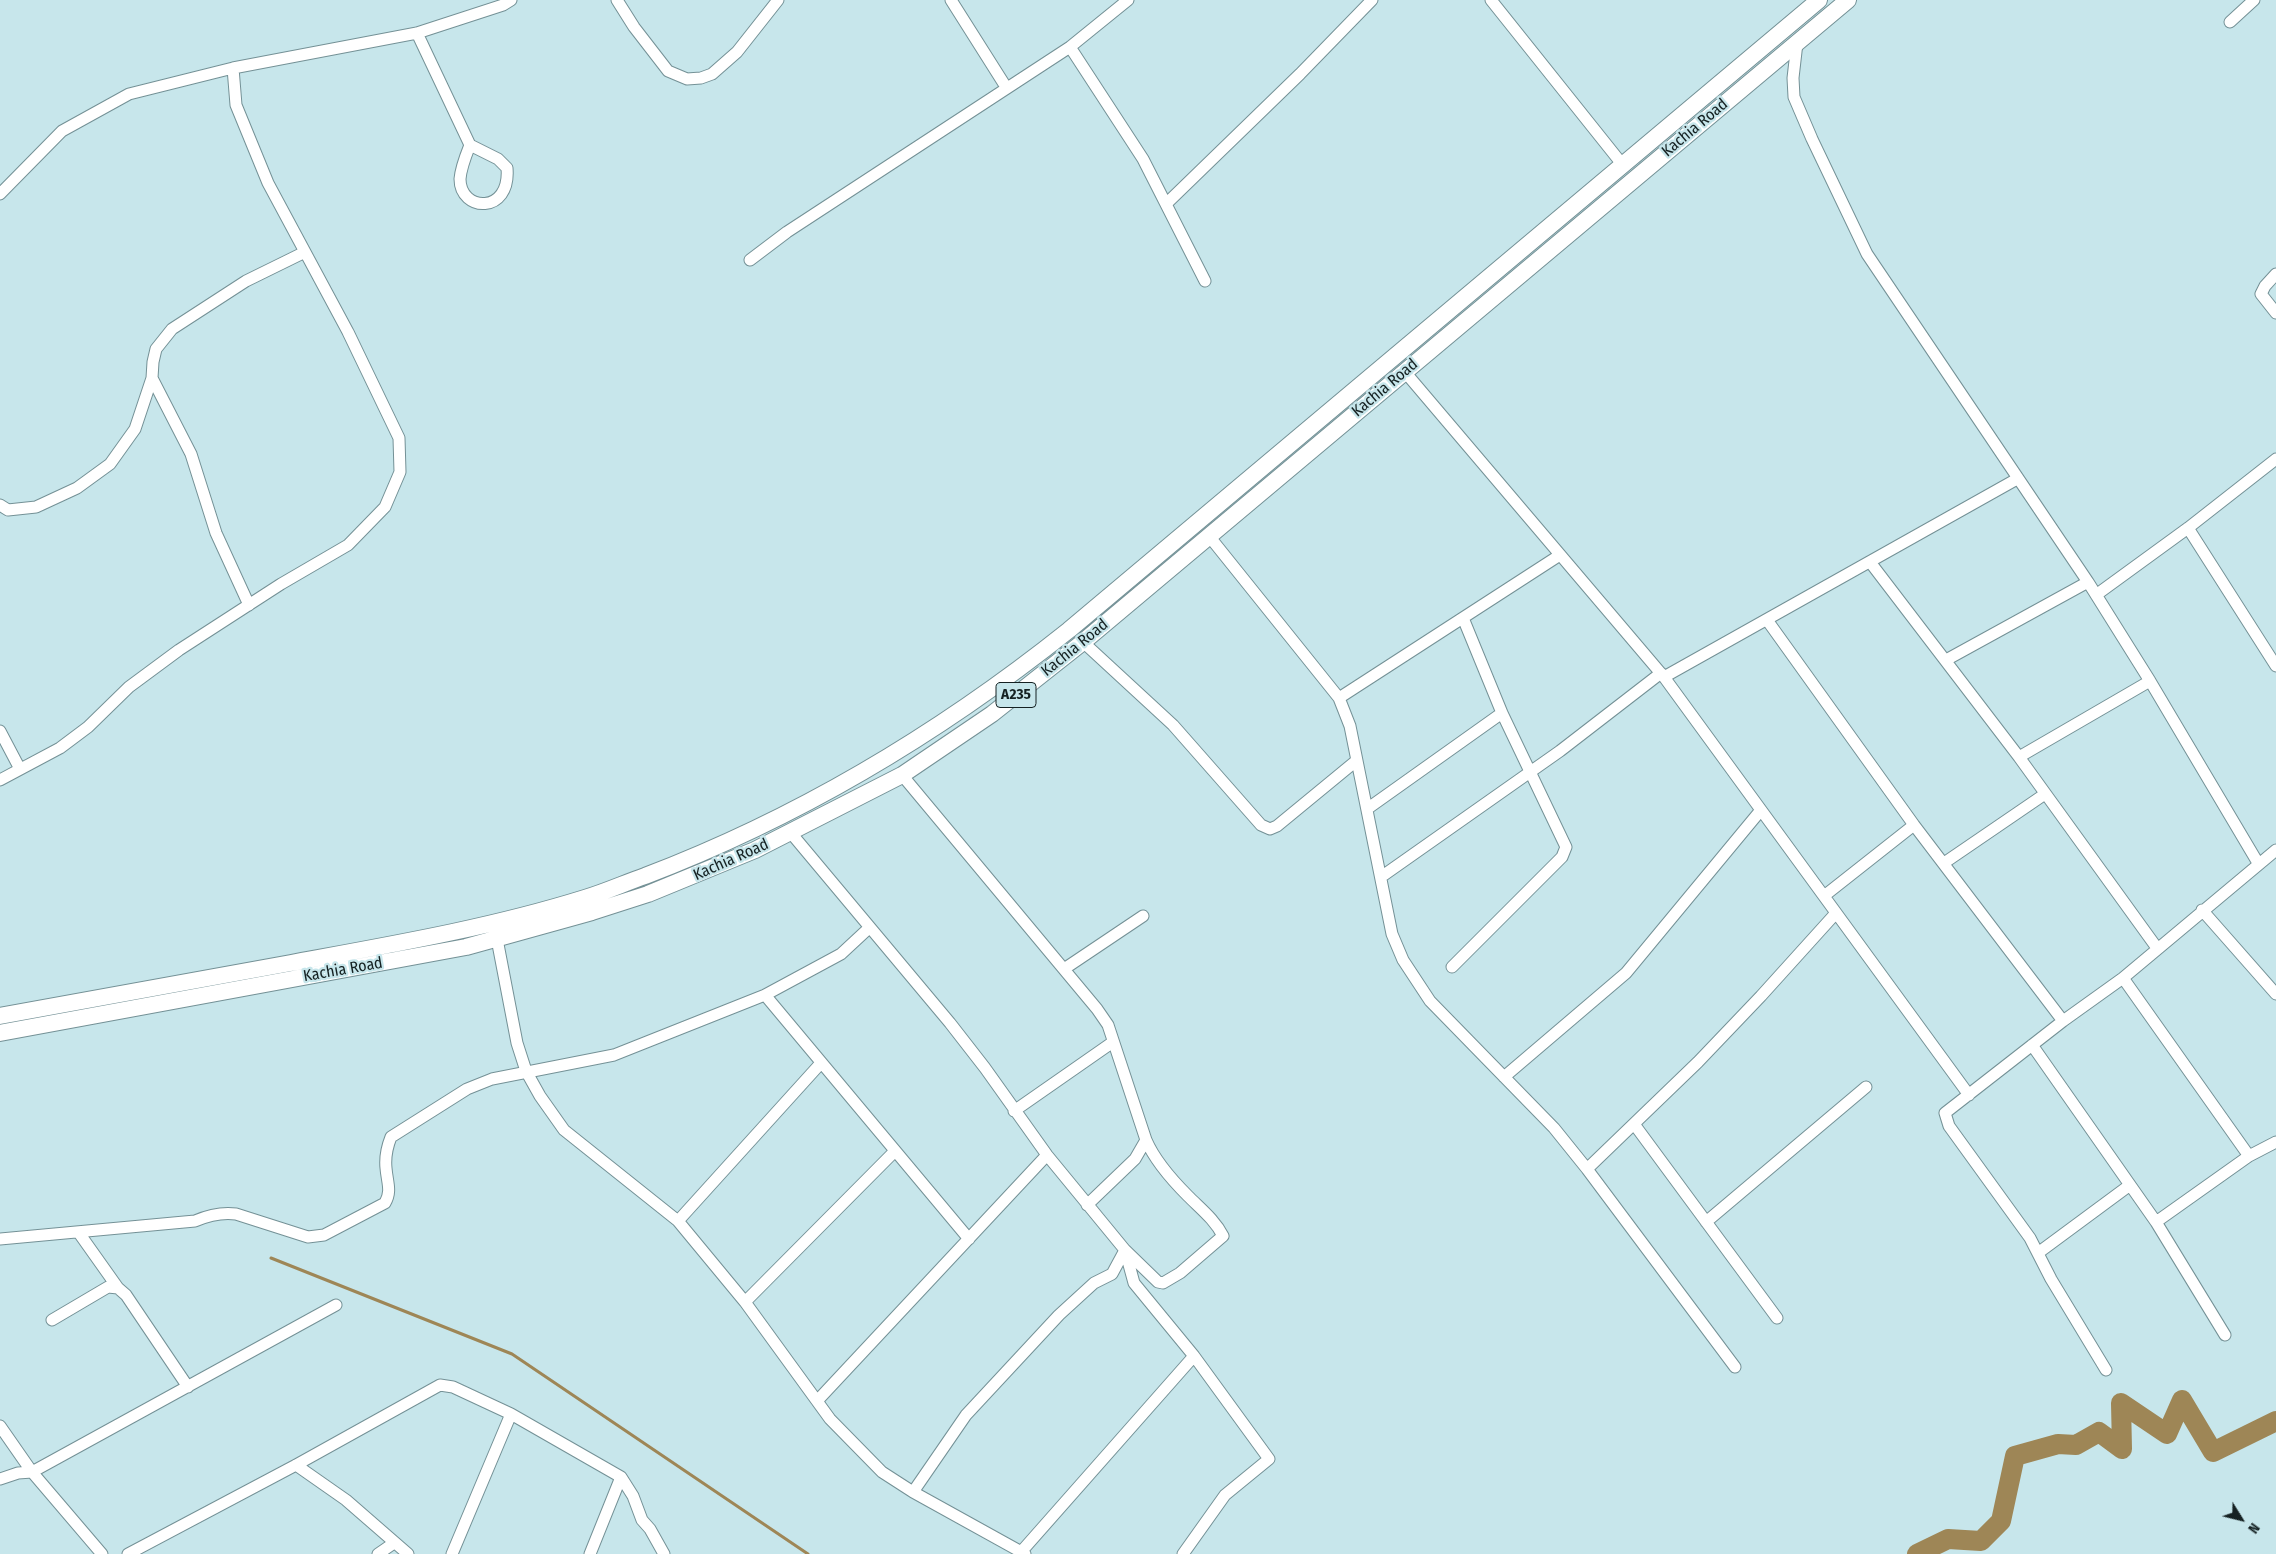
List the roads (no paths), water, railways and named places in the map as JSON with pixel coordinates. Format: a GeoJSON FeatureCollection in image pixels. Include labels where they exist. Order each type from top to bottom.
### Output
{"type":"FeatureCollection","features":[{"type":"Feature","properties":{"kind":"highway","name":"Kachia Road"},"geometry":{"type":"LineString","coordinates":[[0,1016],[389,945],[510,919],[586,898],[679,863],[742,836],[819,798],[909,745],[1018,671],[1819,0]]}},
{"type":"Feature","properties":{"kind":"highway","name":"Kachia Road"},"geometry":{"type":"LineString","coordinates":[[0,1033],[466,948],[648,894],[755,850],[902,775],[992,714],[1083,642],[1848,0]]}},
{"type":"Feature","properties":{"kind":"street"},"geometry":{"type":"LineString","coordinates":[[0,194],[62,131],[129,94],[233,68],[417,33],[503,5],[512,0]]}},
{"type":"Feature","properties":{"kind":"street"},"geometry":{"type":"LineString","coordinates":[[617,0],[634,27],[668,71],[688,79],[701,78],[712,74],[737,52],[778,0]]}},
{"type":"Feature","properties":{"kind":"street"},"geometry":{"type":"LineString","coordinates":[[951,0],[1006,87]]}},
{"type":"Feature","properties":{"kind":"street"},"geometry":{"type":"LineString","coordinates":[[750,260],[787,232],[1006,87],[1070,47],[1128,0]]}},
{"type":"Feature","properties":{"kind":"street"},"geometry":{"type":"LineString","coordinates":[[1166,204],[1300,74],[1372,0]]}},
{"type":"Feature","properties":{"kind":"street"},"geometry":{"type":"LineString","coordinates":[[1491,0],[1622,164]]}},
{"type":"Feature","properties":{"kind":"street"},"geometry":{"type":"LineString","coordinates":[[2230,22],[2254,0]]}},
{"type":"Feature","properties":{"kind":"street"},"geometry":{"type":"LineString","coordinates":[[417,33],[470,144],[498,159],[507,168],[508,182],[501,197],[490,204],[476,203],[464,193],[460,180],[470,144]]}},
{"type":"Feature","properties":{"kind":"street"},"geometry":{"type":"LineString","coordinates":[[1797,42],[1792,78],[1794,97],[1812,140],[1867,254],[2088,582],[2150,681],[2258,863]]}},
{"type":"Feature","properties":{"kind":"street"},"geometry":{"type":"LineString","coordinates":[[1070,47],[1143,159],[1205,280]]}},
{"type":"Feature","properties":{"kind":"street"},"geometry":{"type":"LineString","coordinates":[[0,780],[60,748],[88,727],[129,687],[179,650],[348,545],[385,507],[400,472],[399,438],[348,332],[268,183],[236,105],[233,68]]}},
{"type":"Feature","properties":{"kind":"street"},"geometry":{"type":"LineString","coordinates":[[0,505],[8,510],[36,508],[77,488],[110,464],[135,429],[152,378],[152,362],[156,349],[172,329],[246,281],[305,252]]}},
{"type":"Feature","properties":{"kind":"street"},"geometry":{"type":"LineString","coordinates":[[2276,274],[2265,286],[2261,294],[2276,314]]}},
{"type":"Feature","properties":{"kind":"street"},"geometry":{"type":"LineString","coordinates":[[1404,372],[1662,675],[1969,1095]]}},
{"type":"Feature","properties":{"kind":"street"},"geometry":{"type":"LineString","coordinates":[[152,378],[191,454],[216,533],[249,605]]}},
{"type":"Feature","properties":{"kind":"street"},"geometry":{"type":"LineString","coordinates":[[2096,595],[2188,528],[2276,460]]}},
{"type":"Feature","properties":{"kind":"street"},"geometry":{"type":"LineString","coordinates":[[1381,877],[1530,772],[1662,675],[1767,620],[2017,479]]}},
{"type":"Feature","properties":{"kind":"street"},"geometry":{"type":"LineString","coordinates":[[2188,528],[2276,666]]}},
{"type":"Feature","properties":{"kind":"street"},"geometry":{"type":"LineString","coordinates":[[1209,536],[1338,698],[1350,726],[1392,934],[1403,960],[1430,1001],[1554,1128],[1588,1169],[1736,1367]]}},
{"type":"Feature","properties":{"kind":"street"},"geometry":{"type":"LineString","coordinates":[[1338,698],[1560,555]]}},
{"type":"Feature","properties":{"kind":"street"},"geometry":{"type":"LineString","coordinates":[[1870,562],[2019,757],[2157,948]]}},
{"type":"Feature","properties":{"kind":"street"},"geometry":{"type":"LineString","coordinates":[[1946,660],[2088,582]]}},
{"type":"Feature","properties":{"kind":"street"},"geometry":{"type":"LineString","coordinates":[[1452,967],[1562,856],[1566,847],[1502,713],[1463,618]]}},
{"type":"Feature","properties":{"kind":"street"},"geometry":{"type":"LineString","coordinates":[[1767,620],[1914,825],[2063,1021]]}},
{"type":"Feature","properties":{"kind":"street"},"geometry":{"type":"LineString","coordinates":[[1083,642],[1172,724],[1261,825],[1270,829],[1277,826],[1356,760]]}},
{"type":"Feature","properties":{"kind":"street"},"geometry":{"type":"LineString","coordinates":[[2019,757],[2150,681]]}},
{"type":"Feature","properties":{"kind":"street"},"geometry":{"type":"LineString","coordinates":[[1367,809],[1502,713]]}},
{"type":"Feature","properties":{"kind":"street"},"geometry":{"type":"LineString","coordinates":[[0,732],[20,769]]}},
{"type":"Feature","properties":{"kind":"street"},"geometry":{"type":"LineString","coordinates":[[791,833],[950,1023],[985,1068],[1047,1155],[1124,1250],[1158,1282],[1163,1283],[1180,1273],[1223,1236],[1218,1227],[1186,1194],[1153,1155],[1112,1042],[1108,1025],[1097,1009],[902,775]]}},
{"type":"Feature","properties":{"kind":"street"},"geometry":{"type":"LineString","coordinates":[[1944,863],[2045,794]]}},
{"type":"Feature","properties":{"kind":"street"},"geometry":{"type":"LineString","coordinates":[[1504,1077],[1626,973],[1761,810]]}},
{"type":"Feature","properties":{"kind":"street"},"geometry":{"type":"LineString","coordinates":[[1824,896],[1914,825]]}},
{"type":"Feature","properties":{"kind":"street"},"geometry":{"type":"LineString","coordinates":[[2106,1370],[2030,1238],[1945,1119],[1944,1113],[2122,978],[2258,863],[2276,850]]}},
{"type":"Feature","properties":{"kind":"street"},"geometry":{"type":"LineString","coordinates":[[2202,910],[2276,994]]}},
{"type":"Feature","properties":{"kind":"street"},"geometry":{"type":"LineString","coordinates":[[1588,1169],[1698,1062],[1836,913]]}},
{"type":"Feature","properties":{"kind":"street"},"geometry":{"type":"LineString","coordinates":[[1064,969],[1143,916]]}},
{"type":"Feature","properties":{"kind":"street"},"geometry":{"type":"LineString","coordinates":[[0,1239],[195,1221],[210,1215],[226,1213],[236,1214],[308,1237],[324,1235],[385,1203],[390,1194],[386,1168],[387,1146],[391,1137],[416,1119],[467,1089],[492,1079],[526,1071],[614,1055],[765,995],[842,954],[869,928]]}},
{"type":"Feature","properties":{"kind":"street"},"geometry":{"type":"LineString","coordinates":[[497,939],[517,1042],[526,1071],[540,1096],[564,1130],[678,1221],[745,1302],[830,1419],[882,1472],[913,1492],[1023,1553],[1194,1356]]}},
{"type":"Feature","properties":{"kind":"street"},"geometry":{"type":"LineString","coordinates":[[2122,978],[2249,1156]]}},
{"type":"Feature","properties":{"kind":"street"},"geometry":{"type":"LineString","coordinates":[[765,995],[970,1239]]}},
{"type":"Feature","properties":{"kind":"street"},"geometry":{"type":"LineString","coordinates":[[1014,1111],[1112,1042]]}},
{"type":"Feature","properties":{"kind":"street"},"geometry":{"type":"LineString","coordinates":[[2032,1045],[2156,1222],[2225,1335]]}},
{"type":"Feature","properties":{"kind":"street"},"geometry":{"type":"LineString","coordinates":[[678,1221],[822,1063]]}},
{"type":"Feature","properties":{"kind":"street"},"geometry":{"type":"LineString","coordinates":[[1706,1222],[1866,1087]]}},
{"type":"Feature","properties":{"kind":"street"},"geometry":{"type":"LineString","coordinates":[[1634,1124],[1777,1318]]}},
{"type":"Feature","properties":{"kind":"street"},"geometry":{"type":"LineString","coordinates":[[1087,1205],[1135,1159],[1146,1140]]}},
{"type":"Feature","properties":{"kind":"street"},"geometry":{"type":"LineString","coordinates":[[2156,1222],[2249,1156],[2276,1142]]}},
{"type":"Feature","properties":{"kind":"street"},"geometry":{"type":"LineString","coordinates":[[745,1302],[895,1151]]}},
{"type":"Feature","properties":{"kind":"street"},"geometry":{"type":"LineString","coordinates":[[817,1402],[1047,1155]]}},
{"type":"Feature","properties":{"kind":"street"},"geometry":{"type":"LineString","coordinates":[[2038,1253],[2130,1185]]}},
{"type":"Feature","properties":{"kind":"street"},"geometry":{"type":"LineString","coordinates":[[79,1233],[118,1288],[126,1295],[188,1387]]}},
{"type":"Feature","properties":{"kind":"street"},"geometry":{"type":"LineString","coordinates":[[1124,1250],[1134,1283],[1194,1356],[1269,1459],[1226,1495],[1184,1554]]}},
{"type":"Feature","properties":{"kind":"street"},"geometry":{"type":"LineString","coordinates":[[913,1492],[966,1415],[1059,1315],[1094,1283],[1112,1274],[1124,1250]]}},
{"type":"Feature","properties":{"kind":"street"},"geometry":{"type":"LineString","coordinates":[[52,1320],[108,1287],[118,1288]]}},
{"type":"Feature","properties":{"kind":"street"},"geometry":{"type":"LineString","coordinates":[[0,1479],[18,1473],[32,1472],[336,1305]]}},
{"type":"Feature","properties":{"kind":"street"},"geometry":{"type":"LineString","coordinates":[[128,1554],[296,1465],[440,1385],[453,1387],[511,1414],[621,1477],[633,1496],[642,1520],[650,1529],[664,1554]]}},
{"type":"Feature","properties":{"kind":"street"},"geometry":{"type":"LineString","coordinates":[[452,1554],[511,1414]]}},
{"type":"Feature","properties":{"kind":"street"},"geometry":{"type":"LineString","coordinates":[[0,1426],[32,1472],[102,1554]]}},
{"type":"Feature","properties":{"kind":"street"},"geometry":{"type":"LineString","coordinates":[[296,1465],[346,1500],[408,1554]]}},
{"type":"Feature","properties":{"kind":"street"},"geometry":{"type":"LineString","coordinates":[[590,1554],[621,1477]]}},
{"type":"Feature","properties":{"kind":"street"},"geometry":{"type":"LineString","coordinates":[[378,1554],[394,1543]]}},
{"type":"Feature","properties":{"kind":"waterway"},"geometry":{"type":"LineString","coordinates":[[271,1258],[512,1354],[808,1554]]}},
{"type":"Feature","properties":{"kind":"waterway"},"geometry":{"type":"LineString","coordinates":[[1917,1554],[1948,1539],[1981,1541],[2001,1521],[2015,1456],[2058,1444],[2076,1445],[2099,1432],[2122,1449],[2121,1403],[2167,1434],[2182,1400],[2213,1452],[2276,1421]]}}]}
